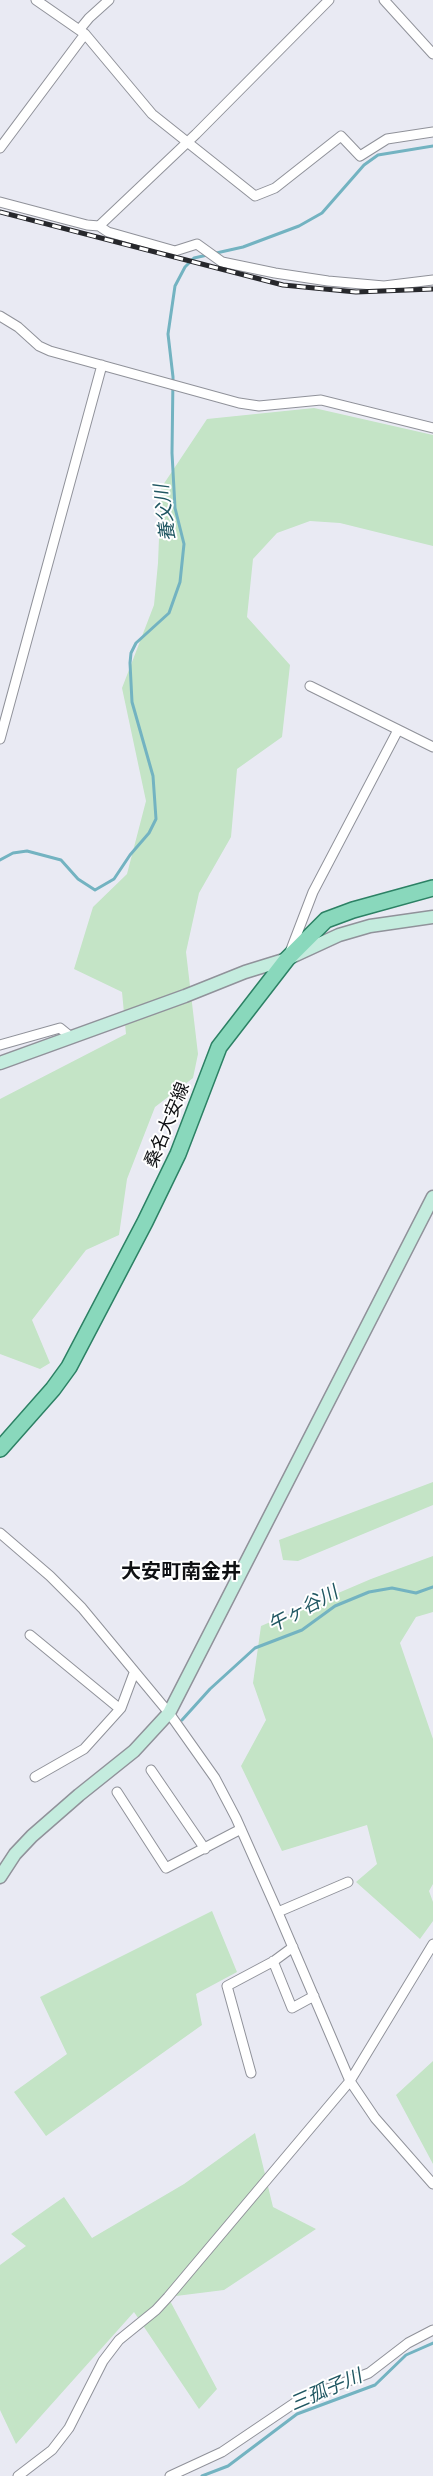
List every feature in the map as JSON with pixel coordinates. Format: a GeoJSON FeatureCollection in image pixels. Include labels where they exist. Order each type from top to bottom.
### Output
{"type":"FeatureCollection","features":[{"type":"Feature","properties":{"kind":"main road","name":"桑名大安線"},"geometry":{"type":"LineString","coordinates":[[0,1448],[53,1389],[69,1367],[146,1222],[178,1154],[219,1047],[287,959],[326,920],[353,910],[433,888]]}},
{"type":"Feature","properties":{"kind":"street"},"geometry":{"type":"LineString","coordinates":[[36,0],[83,32],[152,114],[254,196],[275,188],[341,136],[360,156],[387,139],[433,132]]}},
{"type":"Feature","properties":{"kind":"street"},"geometry":{"type":"LineString","coordinates":[[0,148],[83,32],[89,18],[109,0]]}},
{"type":"Feature","properties":{"kind":"street"},"geometry":{"type":"LineString","coordinates":[[99,226],[186,143],[330,0]]}},
{"type":"Feature","properties":{"kind":"street"},"geometry":{"type":"LineString","coordinates":[[384,0],[433,54]]}},
{"type":"Feature","properties":{"kind":"street"},"geometry":{"type":"LineString","coordinates":[[0,202],[87,226],[99,226],[108,232],[175,251],[197,244],[222,262],[275,274],[328,282],[384,286],[433,280]]}},
{"type":"Feature","properties":{"kind":"street"},"geometry":{"type":"LineString","coordinates":[[0,316],[18,327],[39,346],[250,406],[312,400],[333,402],[433,428]]}},
{"type":"Feature","properties":{"kind":"street"},"geometry":{"type":"LineString","coordinates":[[0,739],[102,365]]}},
{"type":"Feature","properties":{"kind":"street"},"geometry":{"type":"LineString","coordinates":[[310,686],[433,747]]}},
{"type":"Feature","properties":{"kind":"street"},"geometry":{"type":"LineString","coordinates":[[287,959],[313,892],[388,745],[398,730]]}},
{"type":"Feature","properties":{"kind":"street"},"geometry":{"type":"LineString","coordinates":[[0,1063],[185,996],[245,972],[287,959],[339,935],[370,926],[433,917]]}},
{"type":"Feature","properties":{"kind":"street"},"geometry":{"type":"LineString","coordinates":[[0,1045],[60,1028],[66,1039]]}},
{"type":"Feature","properties":{"kind":"street"},"geometry":{"type":"LineString","coordinates":[[0,1877],[14,1854],[32,1836],[134,1751],[169,1713],[433,1198]]}},
{"type":"Feature","properties":{"kind":"street"},"geometry":{"type":"LineString","coordinates":[[0,1533],[50,1576],[82,1608],[169,1713],[216,1778],[278,1912],[350,2081],[375,2118],[433,2184]]}},
{"type":"Feature","properties":{"kind":"street"},"geometry":{"type":"LineString","coordinates":[[30,1635],[120,1709]]}},
{"type":"Feature","properties":{"kind":"street"},"geometry":{"type":"LineString","coordinates":[[34,1777],[84,1749],[120,1709],[134,1673]]}},
{"type":"Feature","properties":{"kind":"street"},"geometry":{"type":"LineString","coordinates":[[151,1770],[206,1848]]}},
{"type":"Feature","properties":{"kind":"street"},"geometry":{"type":"LineString","coordinates":[[117,1792],[166,1868],[241,1829]]}},
{"type":"Feature","properties":{"kind":"street"},"geometry":{"type":"LineString","coordinates":[[278,1912],[348,1882]]}},
{"type":"Feature","properties":{"kind":"street"},"geometry":{"type":"LineString","coordinates":[[18,2476],[52,2450],[69,2428],[103,2361],[119,2340],[156,2310],[168,2297],[350,2081],[433,1944]]}},
{"type":"Feature","properties":{"kind":"street"},"geometry":{"type":"LineString","coordinates":[[250,2073],[228,1986],[273,1961],[293,1947]]}},
{"type":"Feature","properties":{"kind":"street"},"geometry":{"type":"LineString","coordinates":[[273,1961],[292,2008],[314,1996]]}},
{"type":"Feature","properties":{"kind":"street"},"geometry":{"type":"LineString","coordinates":[[170,2476],[222,2452],[299,2400],[368,2373],[408,2343],[433,2330]]}},
{"type":"Feature","properties":{"kind":"green space"},"geometry":{"type":"Polygon","coordinates":[[[314,408],[433,435],[433,546],[340,523],[310,521],[277,533],[253,559],[247,617],[290,665],[282,737],[237,769],[231,837],[199,893],[186,952],[198,1054],[193,1078],[155,1107],[127,1179],[119,1235],[86,1250],[32,1320],[50,1363],[40,1369],[0,1354],[0,1099],[126,1034],[122,992],[74,969],[93,907],[127,874],[146,801],[122,688],[154,605],[161,488],[207,419],[314,408]]]}},
{"type":"Feature","properties":{"kind":"green space"},"geometry":{"type":"Polygon","coordinates":[[[433,1482],[433,1505],[298,1561],[283,1560],[279,1540],[433,1482]]]}},
{"type":"Feature","properties":{"kind":"green space"},"geometry":{"type":"Polygon","coordinates":[[[433,1556],[433,1612],[416,1617],[400,1643],[433,1739],[433,1884],[429,1891],[433,1902],[433,1921],[420,1939],[356,1882],[377,1864],[367,1825],[282,1851],[241,1766],[266,1720],[253,1683],[261,1626],[371,1579],[433,1556]]]}},
{"type":"Feature","properties":{"kind":"green space"},"geometry":{"type":"Polygon","coordinates":[[[212,1911],[237,1972],[196,1994],[202,2025],[46,2136],[14,2092],[67,2054],[40,1997],[212,1911]]]}},
{"type":"Feature","properties":{"kind":"green space"},"geometry":{"type":"Polygon","coordinates":[[[433,2061],[433,2164],[396,2095],[433,2061]]]}},
{"type":"Feature","properties":{"kind":"green space"},"geometry":{"type":"Polygon","coordinates":[[[255,2133],[273,2207],[316,2229],[224,2290],[168,2297],[217,2389],[199,2409],[134,2312],[16,2444],[0,2410],[0,2265],[26,2246],[11,2234],[64,2197],[92,2238],[184,2184],[255,2133]]]}},
{"type":"Feature","properties":{"kind":"waterway","name":"養父川"},"geometry":{"type":"LineString","coordinates":[[0,860],[13,853],[27,851],[61,860],[78,879],[95,890],[114,879],[130,855],[149,833],[156,819],[153,776],[132,702],[130,663],[131,653],[136,643],[169,613],[180,582],[184,544],[175,508],[172,453],[173,377],[168,334],[175,286],[185,267],[194,258],[243,247],[299,226],[322,213],[364,165],[378,155],[433,146]]}},
{"type":"Feature","properties":{"kind":"waterway","name":"午ヶ谷川"},"geometry":{"type":"LineString","coordinates":[[182,1720],[210,1689],[255,1648],[302,1630],[335,1606],[369,1592],[392,1588],[416,1593],[433,1587]]}},
{"type":"Feature","properties":{"kind":"waterway","name":"三孤子川"},"geometry":{"type":"LineString","coordinates":[[202,2476],[228,2466],[297,2414],[375,2385],[406,2355],[433,2343]]}},
{"type":"Feature","properties":{"kind":"railway"},"geometry":{"type":"LineString","coordinates":[[0,212],[283,285],[356,292],[433,289]]}},
{"type":"Feature","properties":{"kind":"district","name":"大安町南金井"},"geometry":{"type":"Point","coordinates":[181,1572]}}]}
